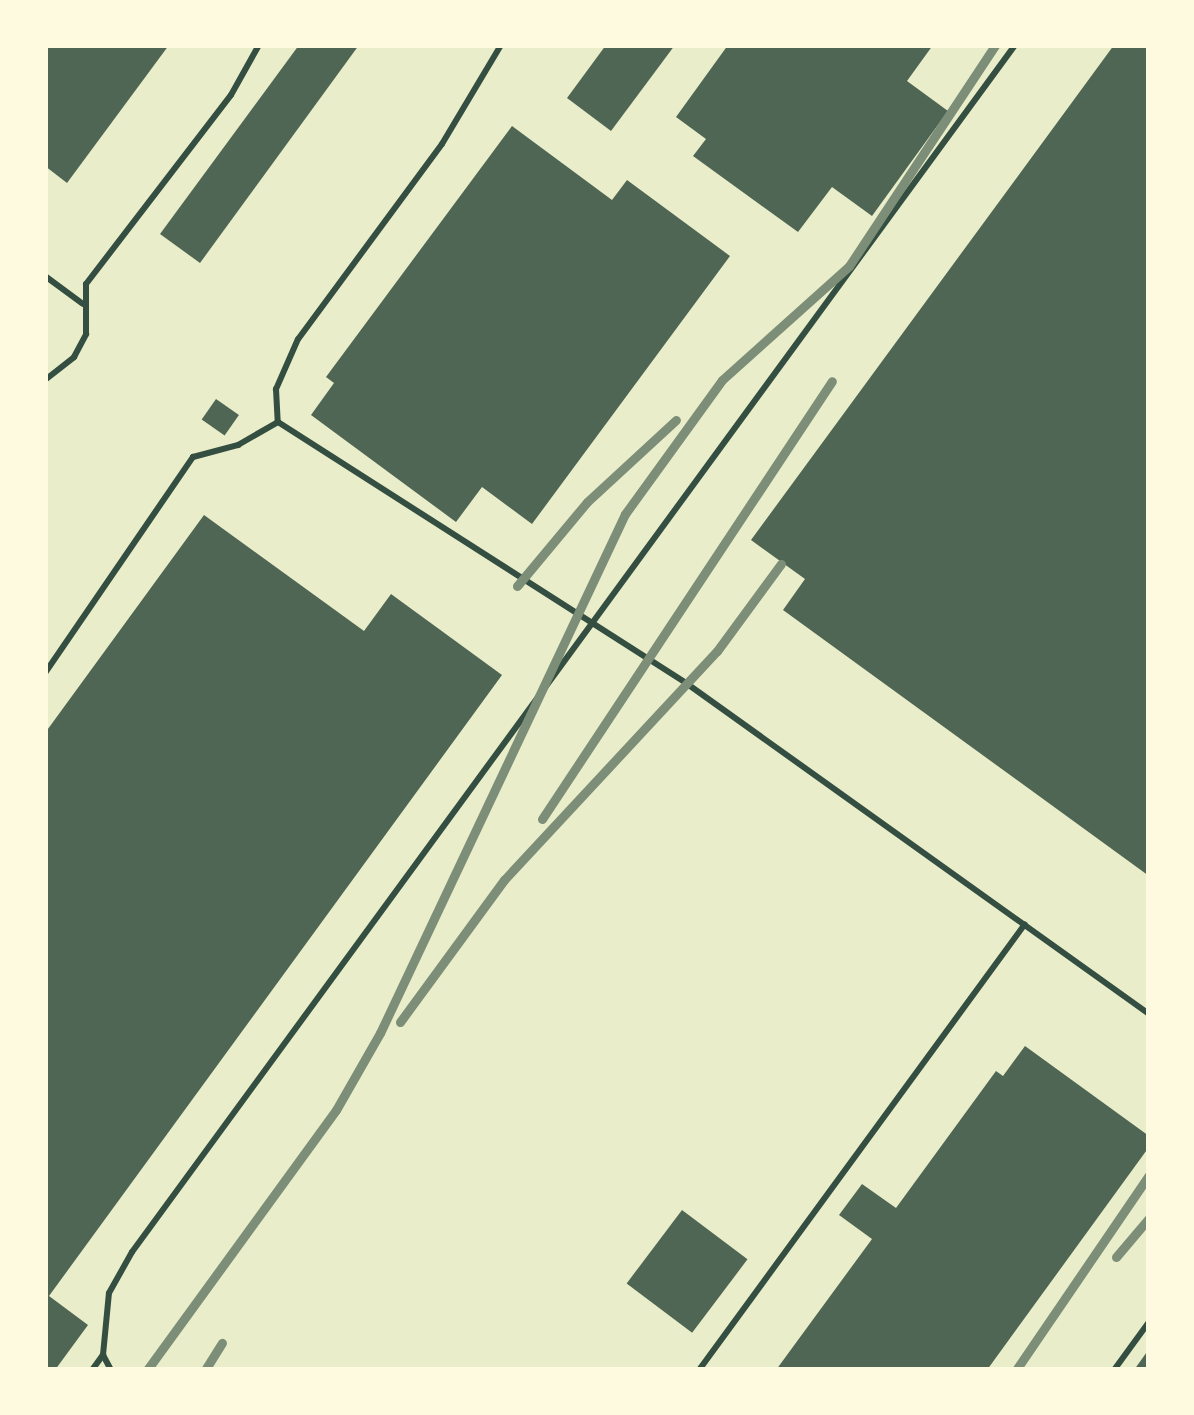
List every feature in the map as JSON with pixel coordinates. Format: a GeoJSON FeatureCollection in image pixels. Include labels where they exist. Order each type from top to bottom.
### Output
{"type":"FeatureCollection","features":[{"type":"Feature","properties":{"kind":"lane"},"geometry":{"type":"LineString","coordinates":[[45,380],[74,357],[86,334],[86,284],[231,95],[259,45]]}},
{"type":"Feature","properties":{"kind":"lane"},"geometry":{"type":"LineString","coordinates":[[278,422],[276,389],[298,339],[442,144],[501,45]]}},
{"type":"Feature","properties":{"kind":"lane"},"geometry":{"type":"LineString","coordinates":[[92,1370],[103,1355],[109,1294],[132,1252],[589,621],[1015,45]]}},
{"type":"Feature","properties":{"kind":"lane"},"geometry":{"type":"LineString","coordinates":[[45,276],[83,304]]}},
{"type":"Feature","properties":{"kind":"lane"},"geometry":{"type":"LineString","coordinates":[[278,422],[589,621],[1149,1014]]}},
{"type":"Feature","properties":{"kind":"lane"},"geometry":{"type":"LineString","coordinates":[[45,673],[193,457],[238,445],[278,422]]}},
{"type":"Feature","properties":{"kind":"lane"},"geometry":{"type":"LineString","coordinates":[[699,1370],[1025,923]]}},
{"type":"Feature","properties":{"kind":"lane"},"geometry":{"type":"LineString","coordinates":[[1114,1370],[1149,1322]]}},
{"type":"Feature","properties":{"kind":"lane"},"geometry":{"type":"LineString","coordinates":[[103,1355],[111,1370]]}},
{"type":"Feature","properties":{"kind":"building"},"geometry":{"type":"Polygon","coordinates":[[[45,45],[169,45],[67,183],[45,166],[45,45]]]}},
{"type":"Feature","properties":{"kind":"building"},"geometry":{"type":"Polygon","coordinates":[[[299,45],[359,45],[200,263],[160,234],[299,45]]]}},
{"type":"Feature","properties":{"kind":"building"},"geometry":{"type":"Polygon","coordinates":[[[606,45],[675,45],[611,131],[567,98],[606,45]]]}},
{"type":"Feature","properties":{"kind":"building"},"geometry":{"type":"Polygon","coordinates":[[[728,45],[933,45],[907,81],[948,111],[872,216],[832,187],[798,232],[693,156],[706,139],[676,117],[728,45]]]}},
{"type":"Feature","properties":{"kind":"building"},"geometry":{"type":"Polygon","coordinates":[[[1114,45],[1149,45],[1149,876],[783,610],[805,579],[751,540],[1114,45]]]}},
{"type":"Feature","properties":{"kind":"building"},"geometry":{"type":"Polygon","coordinates":[[[512,126],[612,200],[627,180],[730,256],[532,524],[482,487],[456,522],[311,415],[334,383],[326,377],[512,126]]]}},
{"type":"Feature","properties":{"kind":"building"},"geometry":{"type":"Polygon","coordinates":[[[216,399],[239,415],[225,436],[202,419],[216,399]]]}},
{"type":"Feature","properties":{"kind":"building"},"geometry":{"type":"Polygon","coordinates":[[[204,515],[364,631],[391,594],[502,675],[49,1296],[88,1325],[55,1370],[45,1370],[45,733],[204,515]]]}},
{"type":"Feature","properties":{"kind":"building"},"geometry":{"type":"Polygon","coordinates":[[[1025,1046],[1149,1136],[1149,1147],[987,1370],[776,1370],[872,1239],[839,1215],[862,1184],[896,1208],[996,1071],[1003,1076],[1025,1046]]]}},
{"type":"Feature","properties":{"kind":"building"},"geometry":{"type":"Polygon","coordinates":[[[682,1210],[747,1259],[692,1333],[627,1283],[682,1210]]]}},
{"type":"Feature","properties":{"kind":"building"},"geometry":{"type":"Polygon","coordinates":[[[1149,1349],[1149,1370],[1134,1370],[1149,1349]]]}},
{"type":"Feature","properties":{"kind":"railway"},"geometry":{"type":"LineString","coordinates":[[147,1370],[336,1110],[380,1033],[625,514],[722,380],[849,266],[995,45]]}},
{"type":"Feature","properties":{"kind":"railway"},"geometry":{"type":"LineString","coordinates":[[542,819],[832,381]]}},
{"type":"Feature","properties":{"kind":"railway"},"geometry":{"type":"LineString","coordinates":[[517,586],[587,502],[676,420]]}},
{"type":"Feature","properties":{"kind":"railway"},"geometry":{"type":"LineString","coordinates":[[400,1022],[504,880],[717,651],[781,564]]}},
{"type":"Feature","properties":{"kind":"railway"},"geometry":{"type":"LineString","coordinates":[[1016,1370],[1149,1175]]}},
{"type":"Feature","properties":{"kind":"railway"},"geometry":{"type":"LineString","coordinates":[[1116,1257],[1149,1218]]}},
{"type":"Feature","properties":{"kind":"railway"},"geometry":{"type":"LineString","coordinates":[[205,1370],[222,1343]]}}]}
